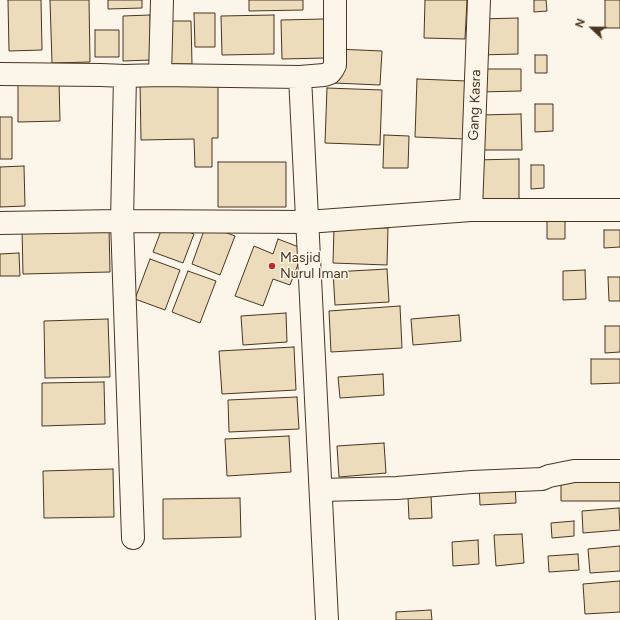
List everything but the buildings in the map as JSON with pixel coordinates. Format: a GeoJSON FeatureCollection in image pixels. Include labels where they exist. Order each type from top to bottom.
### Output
{"type":"FeatureCollection","features":[{"type":"Feature","properties":{"kind":"street"},"geometry":{"type":"LineString","coordinates":[[160,75],[162,0]]}},
{"type":"Feature","properties":{"kind":"street"},"geometry":{"type":"LineString","coordinates":[[0,74],[300,77],[324,75],[330,73],[335,65],[335,0]]}},
{"type":"Feature","properties":{"kind":"street","name":"Gang Kasra"},"geometry":{"type":"LineString","coordinates":[[471,210],[479,0]]}},
{"type":"Feature","properties":{"kind":"street"},"geometry":{"type":"LineString","coordinates":[[125,76],[122,221],[133,538]]}},
{"type":"Feature","properties":{"kind":"street"},"geometry":{"type":"LineString","coordinates":[[300,77],[327,620]]}},
{"type":"Feature","properties":{"kind":"street"},"geometry":{"type":"LineString","coordinates":[[0,223],[122,221],[307,222],[471,210],[620,210]]}},
{"type":"Feature","properties":{"kind":"street"},"geometry":{"type":"LineString","coordinates":[[321,490],[397,488],[472,482],[542,479],[549,476],[574,471],[620,471]]}},
{"type":"Feature","properties":{"kind":"place","name":"Masjid Nurul Iman"},"geometry":{"type":"Point","coordinates":[272,266]}}]}
